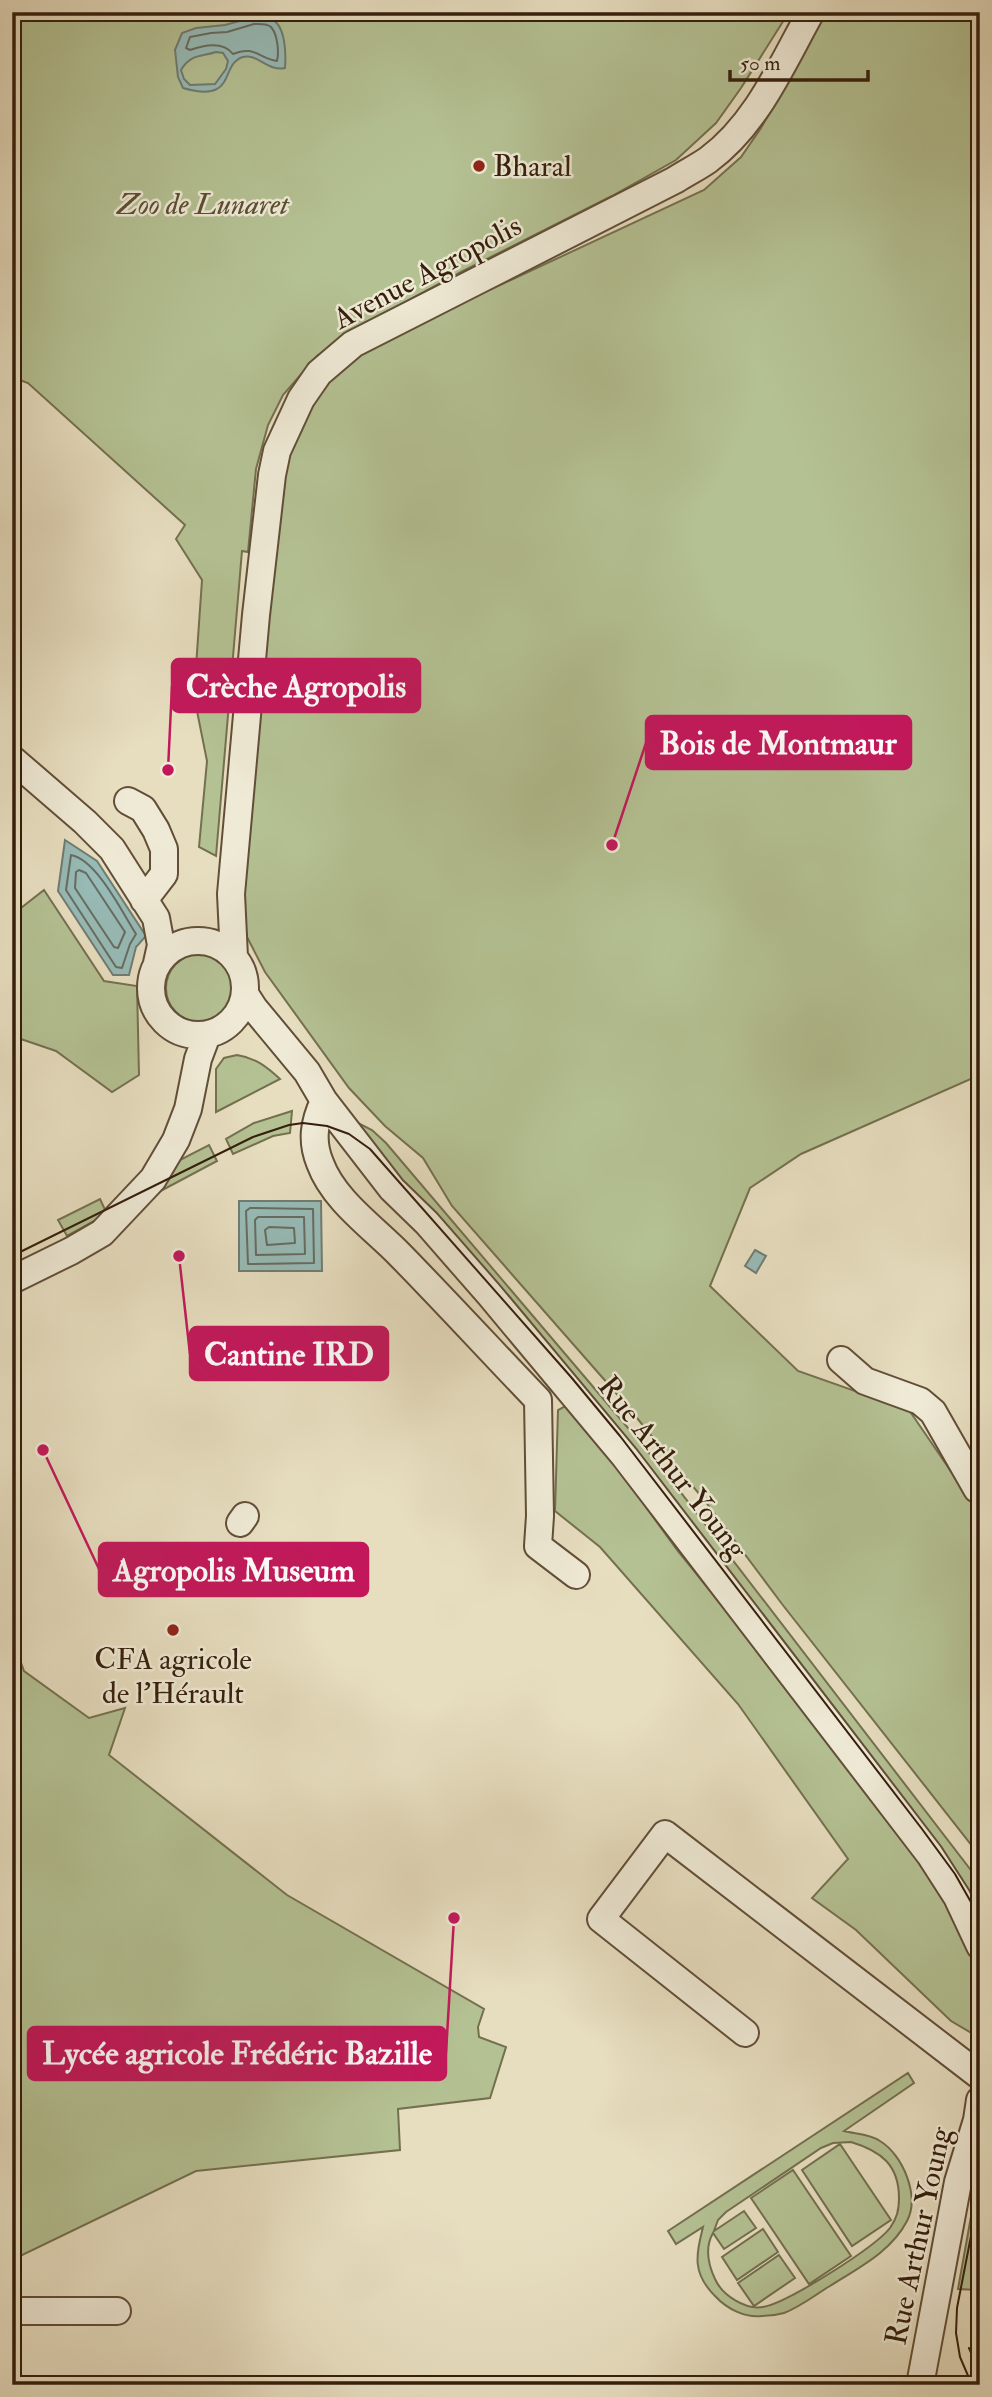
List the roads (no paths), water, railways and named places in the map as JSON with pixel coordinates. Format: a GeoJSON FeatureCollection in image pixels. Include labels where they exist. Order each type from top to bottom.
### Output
{"type":"FeatureCollection","features":[{"type":"Feature","properties":{"kind":"street","name":"Avenue Agropolis"},"geometry":{"type":"LineString","coordinates":[[234,957],[231,908],[256,615],[272,475],[277,451],[301,399],[319,373],[353,344],[663,186],[709,159],[745,124],[760,104],[811,12]]}},
{"type":"Feature","properties":{"kind":"street"},"geometry":{"type":"LineString","coordinates":[[12,759],[112,849],[150,909],[161,945],[150,984],[151,994],[154,1005],[184,1059],[190,1096]]}},
{"type":"Feature","properties":{"kind":"street"},"geometry":{"type":"LineString","coordinates":[[128,801],[143,809],[164,849],[164,874],[150,909]]}},
{"type":"Feature","properties":{"kind":"street","name":"Avenue Agropolis"},"geometry":{"type":"LineString","coordinates":[[199,941],[231,908]]}},
{"type":"Feature","properties":{"kind":"street"},"geometry":{"type":"LineString","coordinates":[[12,1280],[102,1233],[153,1179],[176,1140],[188,1110],[198,1059],[217,1029],[242,1007],[245,994],[243,974],[234,957],[199,941],[150,909]]}},
{"type":"Feature","properties":{"kind":"street"},"geometry":{"type":"LineString","coordinates":[[157,963],[173,947],[199,941]]}},
{"type":"Feature","properties":{"kind":"street","name":"Rue Arthur Young"},"geometry":{"type":"LineString","coordinates":[[245,994],[392,1189],[427,1223],[489,1294],[625,1457],[930,1855],[957,1897],[980,1946]]}},
{"type":"Feature","properties":{"kind":"street"},"geometry":{"type":"LineString","coordinates":[[166,1023],[188,1035],[217,1029],[288,1048]]}},
{"type":"Feature","properties":{"kind":"street"},"geometry":{"type":"LineString","coordinates":[[324,1101],[315,1120],[317,1151],[325,1175],[339,1195],[538,1400],[538,1546],[576,1575]]}},
{"type":"Feature","properties":{"kind":"street"},"geometry":{"type":"LineString","coordinates":[[841,1360],[865,1381],[920,1402],[933,1412],[973,1492]]}},
{"type":"Feature","properties":{"kind":"street"},"geometry":{"type":"LineString","coordinates":[[745,2033],[601,1919],[665,1834],[980,2076]]}},
{"type":"Feature","properties":{"kind":"street","name":"Rue Arthur Young"},"geometry":{"type":"LineString","coordinates":[[920,2385],[958,2182],[973,2154],[980,2100]]}},
{"type":"Feature","properties":{"kind":"street"},"geometry":{"type":"LineString","coordinates":[[12,2311],[117,2311]]}},
{"type":"Feature","properties":{"kind":"water"},"geometry":{"type":"Polygon","coordinates":[[[254,17],[267,17],[276,22],[284,41],[285,68],[279,69],[248,56],[236,61],[225,81],[212,91],[200,92],[183,88],[178,77],[175,50],[182,33],[196,28],[225,25],[254,17]],[[216,52],[188,61],[181,70],[184,79],[190,85],[215,84],[226,69],[228,61],[223,53],[216,52]]]}},
{"type":"Feature","properties":{"kind":"water"},"geometry":{"type":"Polygon","coordinates":[[[65,840],[97,861],[146,936],[136,947],[129,975],[113,975],[58,891],[65,840]]]}},
{"type":"Feature","properties":{"kind":"water"},"geometry":{"type":"Polygon","coordinates":[[[239,1201],[321,1201],[322,1271],[239,1271],[239,1201]]]}},
{"type":"Feature","properties":{"kind":"water"},"geometry":{"type":"Polygon","coordinates":[[[755,1250],[766,1256],[756,1273],[745,1266],[755,1250]]]}},
{"type":"Feature","properties":{"kind":"tram line"},"geometry":{"type":"LineString","coordinates":[[12,1256],[253,1137],[303,1123],[327,1126],[349,1134],[370,1149],[620,1436],[922,1829],[955,1874],[980,1918]]}},
{"type":"Feature","properties":{"kind":"tram line"},"geometry":{"type":"LineString","coordinates":[[972,2385],[960,2357],[956,2333],[957,2308],[980,2190]]}},
{"type":"Feature","properties":{"kind":"tram line"},"geometry":{"type":"LineString","coordinates":[[969,2348],[980,2374]]}},
{"type":"Feature","properties":{"kind":"place","name":"Bharal"},"geometry":{"type":"Point","coordinates":[479,166]}},
{"type":"Feature","properties":{"kind":"place","name":"Crèche Agropolis"},"geometry":{"type":"Point","coordinates":[168,770]}},
{"type":"Feature","properties":{"kind":"place","name":"Bois de Montmaur"},"geometry":{"type":"Point","coordinates":[612,845]}},
{"type":"Feature","properties":{"kind":"place","name":"Cantine IRD"},"geometry":{"type":"Point","coordinates":[179,1256]}},
{"type":"Feature","properties":{"kind":"place","name":"Agropolis Museum"},"geometry":{"type":"Point","coordinates":[43,1450]}},
{"type":"Feature","properties":{"kind":"place","name":"CFA agricole de l'Hérault"},"geometry":{"type":"Point","coordinates":[173,1630]}},
{"type":"Feature","properties":{"kind":"place","name":"Lycée agricole Frédéric Bazille"},"geometry":{"type":"Point","coordinates":[454,1918]}},
{"type":"Feature","properties":{"kind":"park label","name":"Zoo de Lunaret"},"geometry":{"type":"Point","coordinates":[203,204]}}]}
